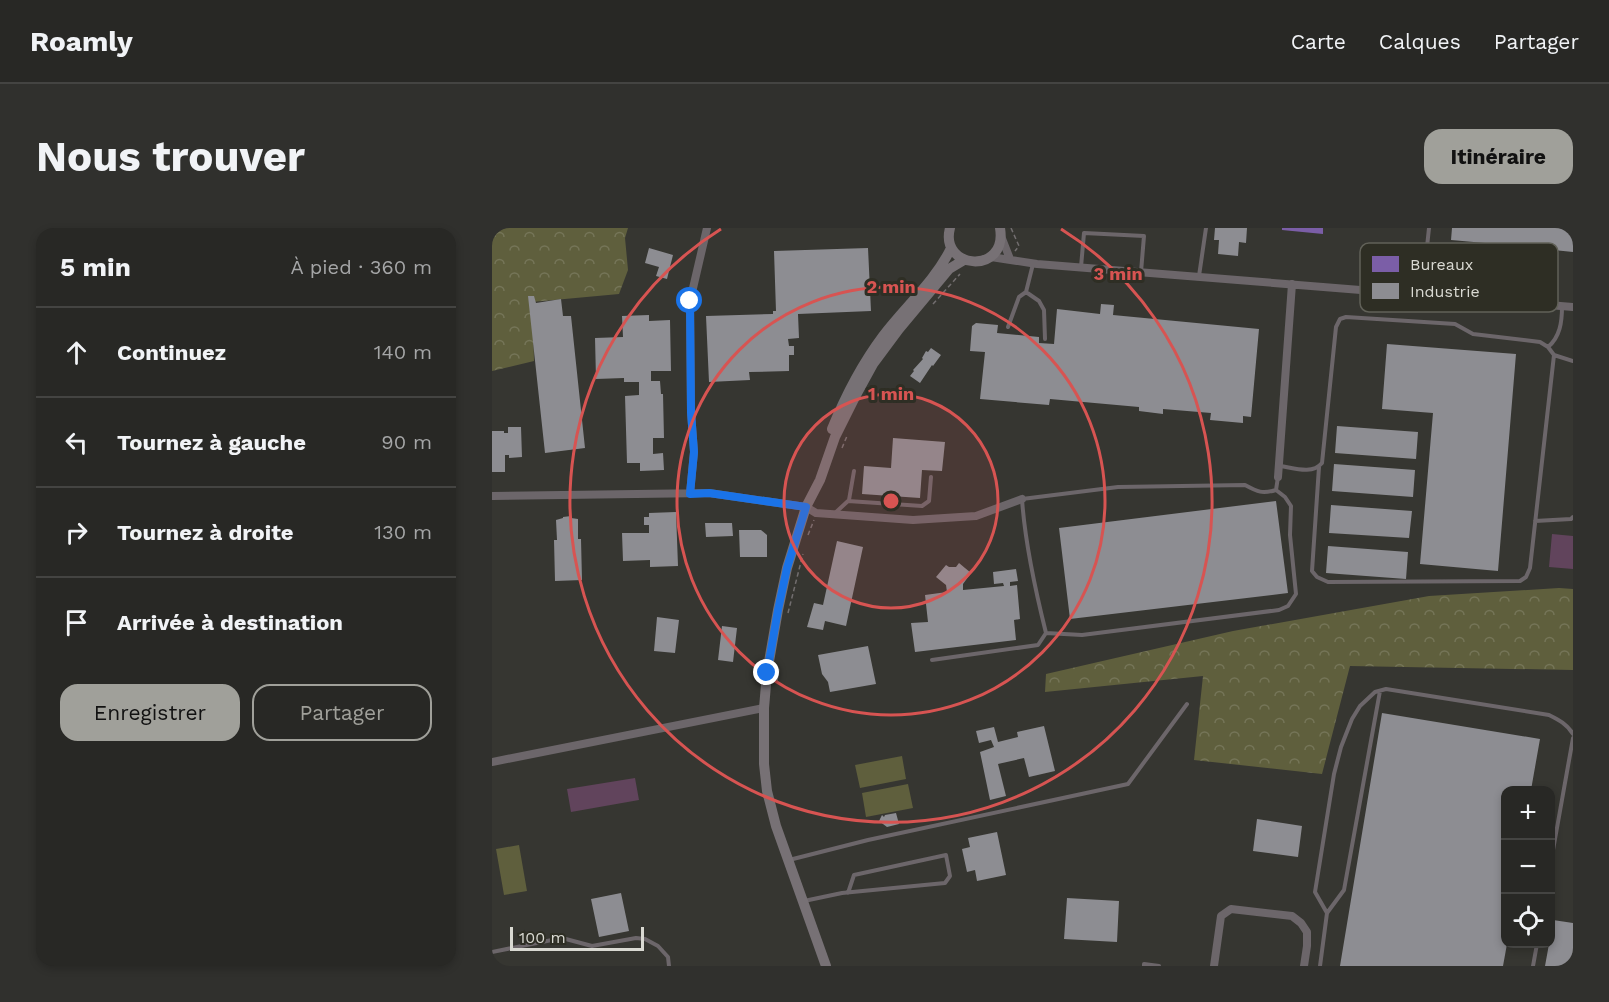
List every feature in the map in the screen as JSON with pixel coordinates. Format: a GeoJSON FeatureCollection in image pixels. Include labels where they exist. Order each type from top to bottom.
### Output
{"type":"FeatureCollection","features":[{"type":"Feature","properties":{"kind":"street"},"geometry":{"type":"LineString","coordinates":[[690,494],[694,452],[691,412],[690,301],[707,228]]}},
{"type":"Feature","properties":{"kind":"street"},"geometry":{"type":"LineString","coordinates":[[950,228],[951,248],[964,260],[978,262],[991,257],[1033,264],[1360,290]]}},
{"type":"Feature","properties":{"kind":"street"},"geometry":{"type":"LineString","coordinates":[[1001,232],[1010,259]]}},
{"type":"Feature","properties":{"kind":"street"},"geometry":{"type":"LineString","coordinates":[[991,257],[1000,244],[1001,232]]}},
{"type":"Feature","properties":{"kind":"street"},"geometry":{"type":"LineString","coordinates":[[810,508],[812,482],[852,385],[882,337],[944,263],[951,248]]}},
{"type":"Feature","properties":{"kind":"street"},"geometry":{"type":"LineString","coordinates":[[826,966],[767,792],[764,764],[764,708],[767,673],[778,610],[787,568],[835,437],[856,395],[873,364],[899,329],[949,269],[964,260]]}},
{"type":"Feature","properties":{"kind":"street"},"geometry":{"type":"LineString","coordinates":[[1278,477],[1292,284]]}},
{"type":"Feature","properties":{"kind":"street"},"geometry":{"type":"LineString","coordinates":[[1558,306],[1573,307]]}},
{"type":"Feature","properties":{"kind":"street"},"geometry":{"type":"LineString","coordinates":[[492,496],[709,493],[810,508],[834,514],[913,520],[976,516],[1022,500]]}},
{"type":"Feature","properties":{"kind":"street"},"geometry":{"type":"LineString","coordinates":[[492,762],[764,708]]}},
{"type":"Feature","properties":{"kind":"street"},"geometry":{"type":"LineString","coordinates":[[1214,966],[1221,916],[1231,909],[1292,916],[1301,923],[1306,932],[1307,946],[1304,966]]}},
{"type":"Feature","properties":{"kind":"lane"},"geometry":{"type":"LineString","coordinates":[[1199,277],[1206,228]]}},
{"type":"Feature","properties":{"kind":"lane"},"geometry":{"type":"LineString","coordinates":[[1427,243],[1429,228]]}},
{"type":"Feature","properties":{"kind":"lane"},"geometry":{"type":"LineString","coordinates":[[1081,268],[1084,233],[1144,236],[1142,273]]}},
{"type":"Feature","properties":{"kind":"lane"},"geometry":{"type":"LineString","coordinates":[[1008,327],[1019,297],[1026,291],[1033,264]]}},
{"type":"Feature","properties":{"kind":"lane"},"geometry":{"type":"LineString","coordinates":[[1026,291],[1039,300],[1044,310],[1045,339]]}},
{"type":"Feature","properties":{"kind":"lane"},"geometry":{"type":"LineString","coordinates":[[1548,347],[1555,341],[1560,327],[1562,306]]}},
{"type":"Feature","properties":{"kind":"lane"},"geometry":{"type":"LineString","coordinates":[[1554,355],[1530,568],[1526,577],[1520,581],[1328,582],[1312,572],[1319,467],[1322,463],[1335,327],[1340,319],[1346,317],[1455,324],[1473,334],[1540,342],[1554,355],[1573,361]]}},
{"type":"Feature","properties":{"kind":"lane"},"geometry":{"type":"LineString","coordinates":[[1279,465],[1305,470],[1319,467]]}},
{"type":"Feature","properties":{"kind":"lane"},"geometry":{"type":"LineString","coordinates":[[834,514],[848,501],[854,471]]}},
{"type":"Feature","properties":{"kind":"lane"},"geometry":{"type":"LineString","coordinates":[[848,501],[922,506],[929,501],[932,477]]}},
{"type":"Feature","properties":{"kind":"lane"},"geometry":{"type":"LineString","coordinates":[[1276,490],[1278,477]]}},
{"type":"Feature","properties":{"kind":"lane"},"geometry":{"type":"LineString","coordinates":[[932,660],[1038,645],[1046,633],[1035,589],[1023,520],[1022,500],[1118,487],[1245,485],[1257,492],[1267,493],[1276,490]]}},
{"type":"Feature","properties":{"kind":"lane"},"geometry":{"type":"LineString","coordinates":[[1046,633],[1082,635],[1279,610],[1288,606],[1296,594],[1290,535],[1291,507],[1285,497],[1276,490]]}},
{"type":"Feature","properties":{"kind":"lane"},"geometry":{"type":"LineString","coordinates":[[1535,521],[1573,517]]}},
{"type":"Feature","properties":{"kind":"lane"},"geometry":{"type":"LineString","coordinates":[[1327,913],[1315,892],[1334,774],[1352,719],[1360,706],[1375,692],[1386,689],[1548,715],[1562,721],[1569,727],[1573,736],[1555,843]]}},
{"type":"Feature","properties":{"kind":"lane"},"geometry":{"type":"LineString","coordinates":[[1320,966],[1327,913],[1344,890],[1380,691]]}},
{"type":"Feature","properties":{"kind":"lane"},"geometry":{"type":"LineString","coordinates":[[789,860],[868,840],[1128,784],[1186,704]]}},
{"type":"Feature","properties":{"kind":"lane"},"geometry":{"type":"LineString","coordinates":[[803,902],[848,893],[945,883],[950,876],[946,855],[854,875],[848,893]]}},
{"type":"Feature","properties":{"kind":"lane"},"geometry":{"type":"LineString","coordinates":[[492,952],[562,938],[592,946],[636,938],[645,939],[658,946],[668,957],[669,966]]}},
{"type":"Feature","properties":{"kind":"lane"},"geometry":{"type":"LineString","coordinates":[[1533,966],[1536,948]]}},
{"type":"Feature","properties":{"kind":"lane"},"geometry":{"type":"LineString","coordinates":[[1144,966],[1144,964],[1159,966]]}},
{"type":"Feature","properties":{"kind":"path"},"geometry":{"type":"LineString","coordinates":[[1010,259],[1019,246],[1011,228]]}},
{"type":"Feature","properties":{"kind":"path"},"geometry":{"type":"LineString","coordinates":[[926,305],[934,303],[960,274]]}},
{"type":"Feature","properties":{"kind":"path"},"geometry":{"type":"LineString","coordinates":[[840,453],[849,431]]}},
{"type":"Feature","properties":{"kind":"path"},"geometry":{"type":"LineString","coordinates":[[806,542],[810,508]]}},
{"type":"Feature","properties":{"kind":"path"},"geometry":{"type":"LineString","coordinates":[[788,617],[803,552]]}},
{"type":"Feature","properties":{"kind":"path"},"geometry":{"type":"LineString","coordinates":[[776,688],[779,668]]}},
{"type":"Feature","properties":{"kind":"green space"},"geometry":{"type":"Polygon","coordinates":[[[492,228],[628,228],[625,238],[628,270],[619,294],[532,302],[534,361],[492,371],[492,228]]]}},
{"type":"Feature","properties":{"kind":"green space"},"geometry":{"type":"Polygon","coordinates":[[[1573,589],[1573,670],[1350,666],[1322,774],[1194,760],[1203,676],[1045,692],[1046,674],[1233,631],[1429,596],[1573,589]]]}},
{"type":"Feature","properties":{"kind":"green space"},"geometry":{"type":"Polygon","coordinates":[[[902,756],[906,779],[860,788],[855,765],[902,756]]]}},
{"type":"Feature","properties":{"kind":"green space"},"geometry":{"type":"Polygon","coordinates":[[[908,784],[913,808],[866,817],[862,793],[908,784]]]}},
{"type":"Feature","properties":{"kind":"green space"},"geometry":{"type":"Polygon","coordinates":[[[519,845],[527,891],[504,895],[496,849],[519,845]]]}},
{"type":"Feature","properties":{"kind":"shaded area"},"geometry":{"type":"Polygon","coordinates":[[[1552,534],[1573,536],[1573,569],[1549,567],[1552,534]]]}},
{"type":"Feature","properties":{"kind":"shaded area"},"geometry":{"type":"Polygon","coordinates":[[[635,778],[639,800],[571,812],[567,789],[635,778]]]}},
{"type":"Feature","properties":{"kind":"building: Bureaux"},"geometry":{"type":"Polygon","coordinates":[[[1282,228],[1323,228],[1323,234],[1282,230],[1282,228]]]}},
{"type":"Feature","properties":{"kind":"building: Industrie"},"geometry":{"type":"Polygon","coordinates":[[[1215,228],[1247,228],[1246,243],[1239,242],[1238,256],[1218,254],[1219,240],[1214,240],[1215,228]]]}},
{"type":"Feature","properties":{"kind":"building: Industrie"},"geometry":{"type":"Polygon","coordinates":[[[1452,228],[1573,228],[1573,252],[1558,250],[1558,243],[1485,243],[1451,240],[1452,228]]]}},
{"type":"Feature","properties":{"kind":"building: Industrie"},"geometry":{"type":"Polygon","coordinates":[[[649,248],[673,255],[667,279],[656,276],[659,267],[645,263],[649,248]]]}},
{"type":"Feature","properties":{"kind":"building: Industrie"},"geometry":{"type":"Polygon","coordinates":[[[868,248],[871,311],[798,314],[799,338],[788,339],[789,346],[794,346],[794,355],[789,355],[789,371],[749,372],[750,380],[709,382],[706,316],[773,314],[773,311],[776,311],[774,251],[868,248]]]}},
{"type":"Feature","properties":{"kind":"building: Industrie"},"geometry":{"type":"Polygon","coordinates":[[[528,296],[534,296],[536,303],[561,299],[563,316],[571,316],[585,448],[545,453],[528,296]]]}},
{"type":"Feature","properties":{"kind":"building: Industrie"},"geometry":{"type":"Polygon","coordinates":[[[1101,304],[1114,305],[1113,315],[1259,329],[1251,417],[1243,416],[1243,423],[1210,420],[1211,413],[1163,409],[1163,414],[1139,411],[1139,407],[1050,399],[1049,405],[980,399],[985,352],[970,351],[972,326],[976,323],[998,325],[997,333],[1039,337],[1039,343],[1054,344],[1057,309],[1100,314],[1101,304]]]}},
{"type":"Feature","properties":{"kind":"building: Industrie"},"geometry":{"type":"Polygon","coordinates":[[[649,315],[649,321],[670,320],[671,371],[651,371],[651,381],[660,381],[661,394],[663,394],[664,438],[653,438],[653,454],[663,453],[664,470],[640,471],[640,463],[627,463],[625,396],[639,395],[639,382],[624,382],[624,378],[596,379],[595,338],[623,337],[622,316],[649,315]]]}},
{"type":"Feature","properties":{"kind":"building: Industrie"},"geometry":{"type":"Polygon","coordinates":[[[1387,344],[1516,354],[1498,571],[1420,564],[1433,413],[1382,409],[1387,344]]]}},
{"type":"Feature","properties":{"kind":"building: Industrie"},"geometry":{"type":"Polygon","coordinates":[[[931,348],[941,355],[920,383],[910,376],[926,351],[928,352],[931,348]]]}},
{"type":"Feature","properties":{"kind":"building: Industrie"},"geometry":{"type":"Polygon","coordinates":[[[1337,426],[1418,432],[1416,459],[1335,453],[1337,426]]]}},
{"type":"Feature","properties":{"kind":"building: Industrie"},"geometry":{"type":"Polygon","coordinates":[[[508,427],[521,427],[522,457],[509,458],[509,455],[505,455],[505,472],[492,472],[492,431],[508,433],[508,427]]]}},
{"type":"Feature","properties":{"kind":"building: Industrie"},"geometry":{"type":"Polygon","coordinates":[[[893,438],[945,442],[942,471],[922,470],[920,498],[862,494],[864,466],[891,468],[893,438]]]}},
{"type":"Feature","properties":{"kind":"building: Industrie"},"geometry":{"type":"Polygon","coordinates":[[[1334,464],[1415,470],[1413,497],[1332,491],[1334,464]]]}},
{"type":"Feature","properties":{"kind":"building: Industrie"},"geometry":{"type":"Polygon","coordinates":[[[1276,501],[1288,593],[1070,619],[1059,528],[1276,501]]]}},
{"type":"Feature","properties":{"kind":"building: Industrie"},"geometry":{"type":"Polygon","coordinates":[[[1331,505],[1412,511],[1409,538],[1329,533],[1331,505]]]}},
{"type":"Feature","properties":{"kind":"building: Industrie"},"geometry":{"type":"Polygon","coordinates":[[[676,512],[678,566],[650,567],[650,560],[623,561],[622,533],[649,533],[649,525],[644,525],[644,517],[649,517],[649,513],[676,512]]]}},
{"type":"Feature","properties":{"kind":"building: Industrie"},"geometry":{"type":"Polygon","coordinates":[[[571,516],[571,518],[578,519],[582,580],[555,581],[556,520],[571,516]]]}},
{"type":"Feature","properties":{"kind":"building: Industrie"},"geometry":{"type":"Polygon","coordinates":[[[705,523],[732,523],[733,536],[706,537],[705,523]]]}},
{"type":"Feature","properties":{"kind":"building: Industrie"},"geometry":{"type":"Polygon","coordinates":[[[739,530],[761,530],[767,535],[767,557],[740,557],[739,530]]]}},
{"type":"Feature","properties":{"kind":"building: Industrie"},"geometry":{"type":"Polygon","coordinates":[[[837,541],[863,547],[846,626],[825,621],[823,630],[807,627],[814,603],[823,605],[837,541]]]}},
{"type":"Feature","properties":{"kind":"building: Industrie"},"geometry":{"type":"Polygon","coordinates":[[[1328,546],[1408,552],[1406,579],[1326,573],[1328,546]]]}},
{"type":"Feature","properties":{"kind":"building: Industrie"},"geometry":{"type":"Polygon","coordinates":[[[959,563],[971,573],[963,584],[963,590],[1004,586],[1003,583],[994,584],[993,572],[1016,569],[1018,581],[1010,582],[1010,586],[1017,585],[1020,619],[1014,620],[1016,640],[915,652],[911,623],[928,622],[925,595],[947,592],[946,585],[936,577],[946,565],[956,567],[959,563]]]}},
{"type":"Feature","properties":{"kind":"building: Industrie"},"geometry":{"type":"Polygon","coordinates":[[[657,617],[679,620],[675,653],[654,651],[657,617]]]}},
{"type":"Feature","properties":{"kind":"building: Industrie"},"geometry":{"type":"Polygon","coordinates":[[[722,626],[737,628],[733,662],[718,660],[722,626]]]}},
{"type":"Feature","properties":{"kind":"building: Industrie"},"geometry":{"type":"Polygon","coordinates":[[[868,646],[876,684],[830,692],[828,682],[822,674],[818,655],[868,646]]]}},
{"type":"Feature","properties":{"kind":"building: Industrie"},"geometry":{"type":"Polygon","coordinates":[[[1382,713],[1540,739],[1532,786],[1501,786],[1501,948],[1506,948],[1503,966],[1340,966],[1382,713]]]}},
{"type":"Feature","properties":{"kind":"building: Industrie"},"geometry":{"type":"Polygon","coordinates":[[[1044,726],[1055,771],[1029,777],[1024,758],[998,764],[1006,796],[990,800],[980,752],[994,747],[991,740],[979,743],[976,731],[994,727],[998,742],[1018,737],[1017,732],[1044,726]]]}},
{"type":"Feature","properties":{"kind":"building: Industrie"},"geometry":{"type":"Polygon","coordinates":[[[896,813],[899,824],[887,827],[879,821],[882,815],[884,817],[896,813]]]}},
{"type":"Feature","properties":{"kind":"building: Industrie"},"geometry":{"type":"Polygon","coordinates":[[[1257,819],[1302,826],[1298,857],[1253,851],[1257,819]]]}},
{"type":"Feature","properties":{"kind":"building: Industrie"},"geometry":{"type":"Polygon","coordinates":[[[997,832],[1006,875],[977,881],[975,870],[967,872],[962,849],[970,847],[968,838],[997,832]]]}},
{"type":"Feature","properties":{"kind":"building: Industrie"},"geometry":{"type":"Polygon","coordinates":[[[621,893],[629,931],[599,937],[591,899],[621,893]]]}},
{"type":"Feature","properties":{"kind":"building: Industrie"},"geometry":{"type":"Polygon","coordinates":[[[1067,898],[1119,901],[1117,942],[1064,939],[1067,898]]]}},
{"type":"Feature","properties":{"kind":"building: Industrie"},"geometry":{"type":"Polygon","coordinates":[[[1555,920],[1573,923],[1573,966],[1545,966],[1548,948],[1555,948],[1555,920]]]}},
{"type":"Feature","properties":{"kind":"route"},"geometry":{"type":"LineString","coordinates":[[690,301],[691,412],[694,452],[690,494],[709,493],[806,507],[787,568],[767,673]]}}]}
